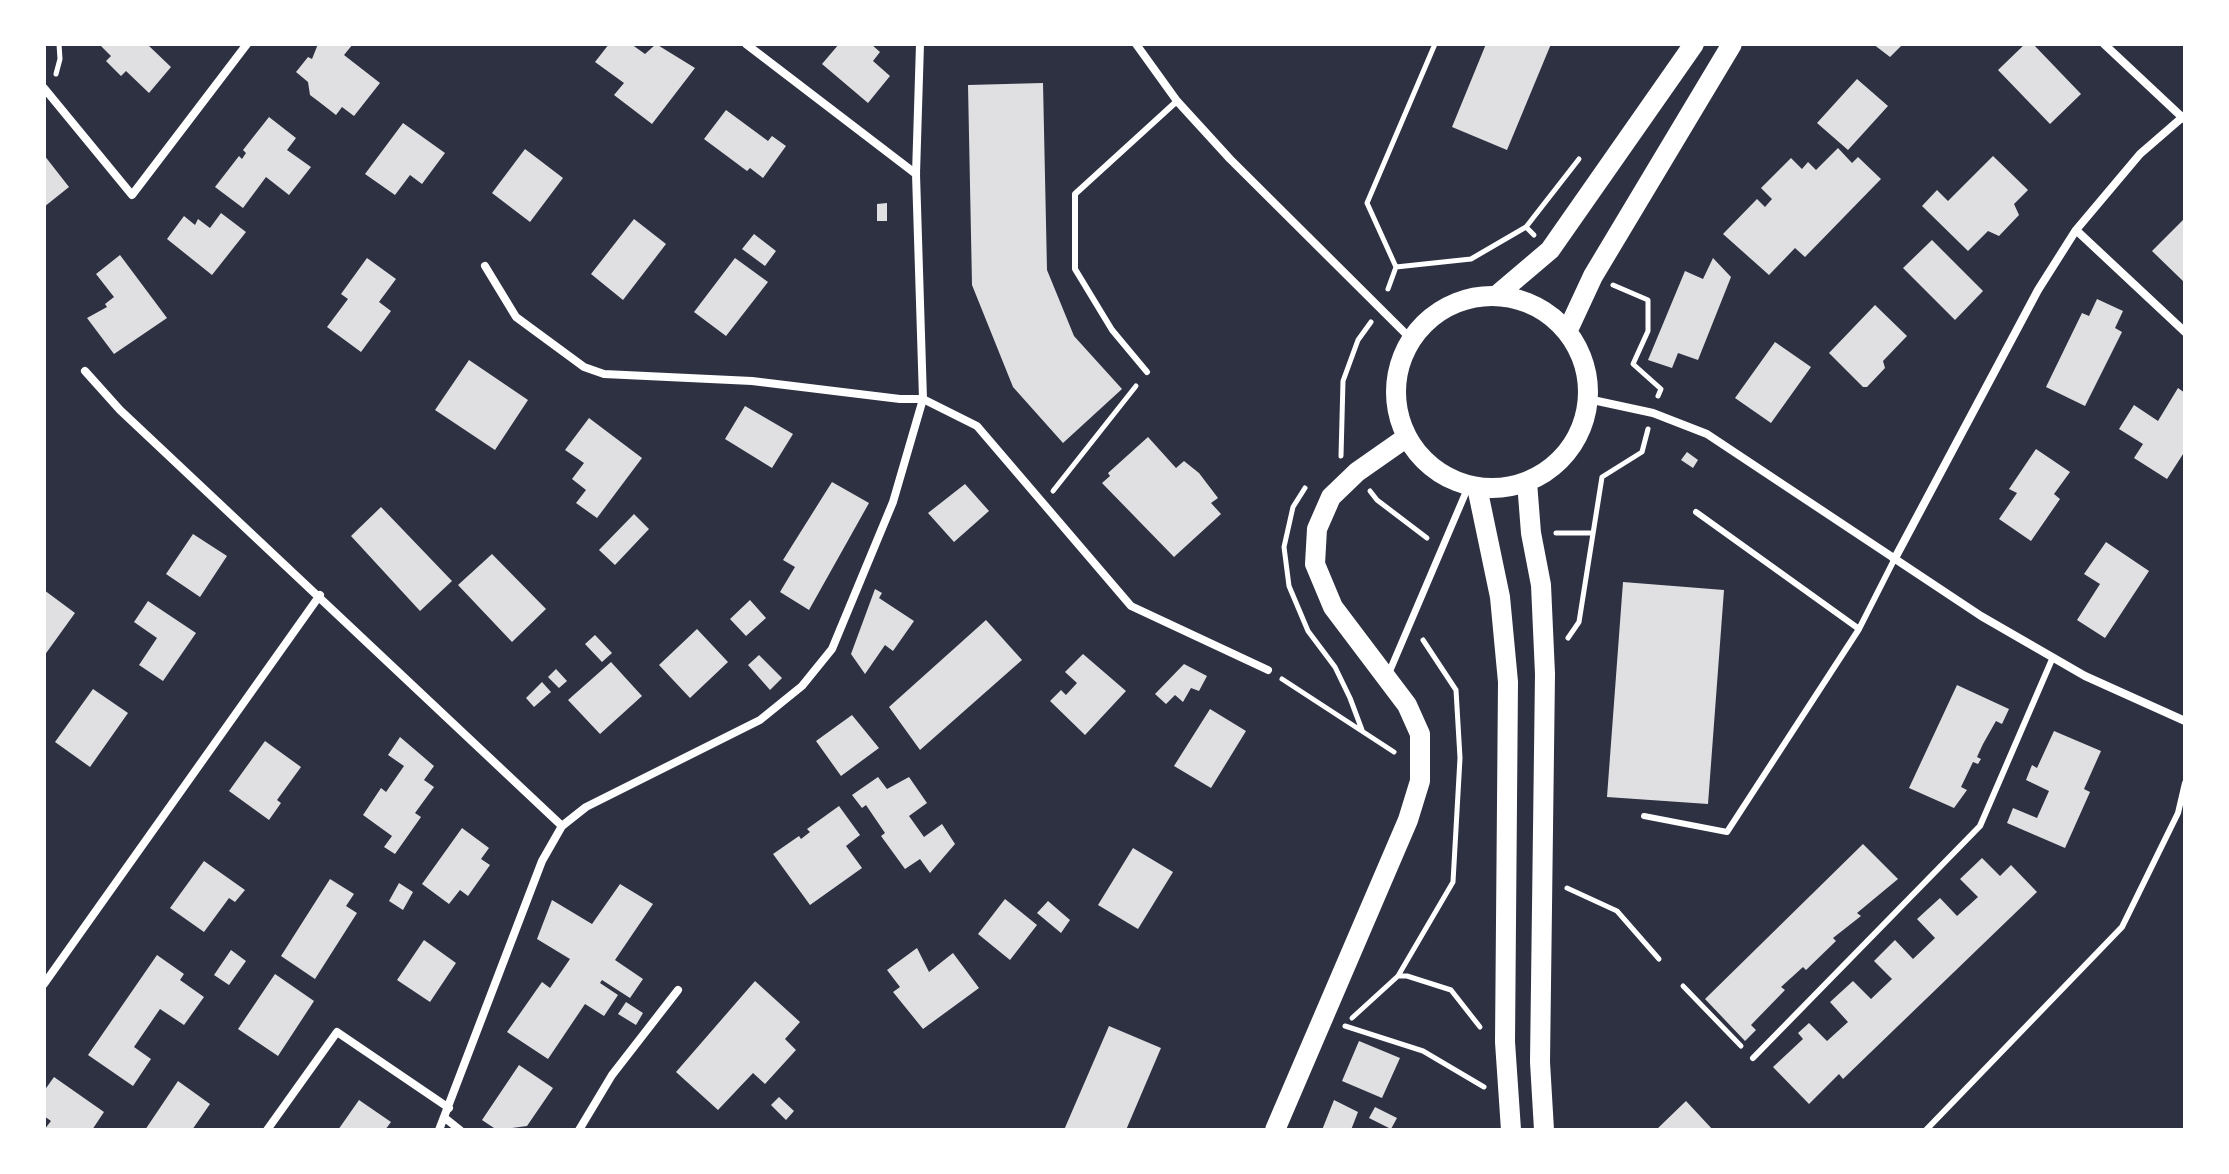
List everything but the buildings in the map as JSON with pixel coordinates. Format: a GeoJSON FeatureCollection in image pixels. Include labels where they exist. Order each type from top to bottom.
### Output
{"type":"FeatureCollection","features":[{"type":"Feature","properties":{"kind":"main road"},"geometry":{"type":"LineString","coordinates":[[1497,295],[1550,250],[1694,44]]}},
{"type":"Feature","properties":{"kind":"main road"},"geometry":{"type":"LineString","coordinates":[[1567,332],[1593,276],[1732,44]]}},
{"type":"Feature","properties":{"kind":"main road"},"geometry":{"type":"LineString","coordinates":[[1497,295],[1523,301],[1548,313],[1567,332],[1580,353],[1588,399],[1582,425],[1569,449],[1550,469],[1527,482],[1502,488],[1473,486],[1444,476],[1423,459],[1407,437],[1398,413],[1395,387],[1400,362],[1411,339],[1428,320],[1448,306],[1472,297],[1497,295]]}},
{"type":"Feature","properties":{"kind":"main road"},"geometry":{"type":"LineString","coordinates":[[1275,1130],[1408,820],[1420,781],[1420,734],[1407,705],[1333,607],[1315,564],[1317,529],[1331,497],[1357,472],[1407,437]]}},
{"type":"Feature","properties":{"kind":"main road"},"geometry":{"type":"LineString","coordinates":[[1527,482],[1531,533],[1541,585],[1545,674],[1540,1062],[1544,1130]]}},
{"type":"Feature","properties":{"kind":"main road"},"geometry":{"type":"LineString","coordinates":[[1473,486],[1500,597],[1508,682],[1505,1042],[1511,1130]]}},
{"type":"Feature","properties":{"kind":"street"},"geometry":{"type":"LineString","coordinates":[[44,88],[132,195],[247,44]]}},
{"type":"Feature","properties":{"kind":"street"},"geometry":{"type":"LineString","coordinates":[[746,44],[916,174]]}},
{"type":"Feature","properties":{"kind":"street"},"geometry":{"type":"LineString","coordinates":[[439,1130],[542,861],[562,826],[586,807],[760,720],[802,686],[832,649],[893,502],[923,399],[916,174],[920,44]]}},
{"type":"Feature","properties":{"kind":"street"},"geometry":{"type":"LineString","coordinates":[[1136,44],[1177,101],[1230,159],[1411,339]]}},
{"type":"Feature","properties":{"kind":"street"},"geometry":{"type":"LineString","coordinates":[[1894,560],[2038,290],[2076,230],[2140,154],[2184,117],[2104,44]]}},
{"type":"Feature","properties":{"kind":"street"},"geometry":{"type":"LineString","coordinates":[[2076,230],[2185,332]]}},
{"type":"Feature","properties":{"kind":"street"},"geometry":{"type":"LineString","coordinates":[[485,266],[516,317],[584,367],[604,374],[752,381],[900,399],[923,399],[977,426],[1131,606],[1202,642],[1268,670]]}},
{"type":"Feature","properties":{"kind":"street"},"geometry":{"type":"LineString","coordinates":[[85,371],[120,410],[562,826]]}},
{"type":"Feature","properties":{"kind":"street"},"geometry":{"type":"LineString","coordinates":[[1588,399],[1653,413],[1707,434],[1894,560],[2053,657],[2185,721]]}},
{"type":"Feature","properties":{"kind":"street"},"geometry":{"type":"LineString","coordinates":[[1387,677],[1473,486]]}},
{"type":"Feature","properties":{"kind":"street"},"geometry":{"type":"LineString","coordinates":[[44,984],[320,595]]}},
{"type":"Feature","properties":{"kind":"street"},"geometry":{"type":"LineString","coordinates":[[579,1130],[612,1075],[678,990]]}},
{"type":"Feature","properties":{"kind":"street"},"geometry":{"type":"LineString","coordinates":[[267,1130],[337,1032],[449,1108]]}},
{"type":"Feature","properties":{"kind":"street"},"geometry":{"type":"LineString","coordinates":[[445,1118],[460,1130]]}},
{"type":"Feature","properties":{"kind":"lane"},"geometry":{"type":"LineString","coordinates":[[1147,372],[1112,330],[1075,269],[1075,194],[1177,101]]}},
{"type":"Feature","properties":{"kind":"lane"},"geometry":{"type":"LineString","coordinates":[[1696,512],[1859,629]]}},
{"type":"Feature","properties":{"kind":"lane"},"geometry":{"type":"LineString","coordinates":[[1644,816],[1727,832],[1859,629],[1894,560]]}},
{"type":"Feature","properties":{"kind":"lane"},"geometry":{"type":"LineString","coordinates":[[1753,1058],[1980,826],[2053,657]]}},
{"type":"Feature","properties":{"kind":"lane"},"geometry":{"type":"LineString","coordinates":[[1926,1130],[2122,927],[2178,813],[2185,783]]}},
{"type":"Feature","properties":{"kind":"path"},"geometry":{"type":"LineString","coordinates":[[55,76],[60,59],[59,44]]}},
{"type":"Feature","properties":{"kind":"path"},"geometry":{"type":"LineString","coordinates":[[1435,44],[1367,203],[1396,267],[1380,308],[1358,340],[1343,381],[1338,453],[1357,472],[1377,500],[1443,549]]}},
{"type":"Feature","properties":{"kind":"path"},"geometry":{"type":"LineString","coordinates":[[1396,267],[1471,259],[1526,227]]}},
{"type":"Feature","properties":{"kind":"path"},"geometry":{"type":"LineString","coordinates":[[1545,674],[1579,622],[1602,477],[1642,452],[1661,389],[1633,364],[1648,331],[1648,300],[1593,276]]}},
{"type":"Feature","properties":{"kind":"path"},"geometry":{"type":"LineString","coordinates":[[1043,504],[1147,372]]}},
{"type":"Feature","properties":{"kind":"path"},"geometry":{"type":"LineString","coordinates":[[1268,670],[1395,752],[1460,758]]}},
{"type":"Feature","properties":{"kind":"path"},"geometry":{"type":"LineString","coordinates":[[1542,877],[1617,911],[1659,959]]}},
{"type":"Feature","properties":{"kind":"path"},"geometry":{"type":"LineString","coordinates":[[1344,1026],[1398,976],[1407,976],[1451,990],[1475,1024],[1505,1042]]}},
{"type":"Feature","properties":{"kind":"path"},"geometry":{"type":"LineString","coordinates":[[1683,986],[1753,1058]]}},
{"type":"Feature","properties":{"kind":"path"},"geometry":{"type":"LineString","coordinates":[[1318,1027],[1344,1026],[1423,1051],[1462,1072],[1479,1086]]}}]}
